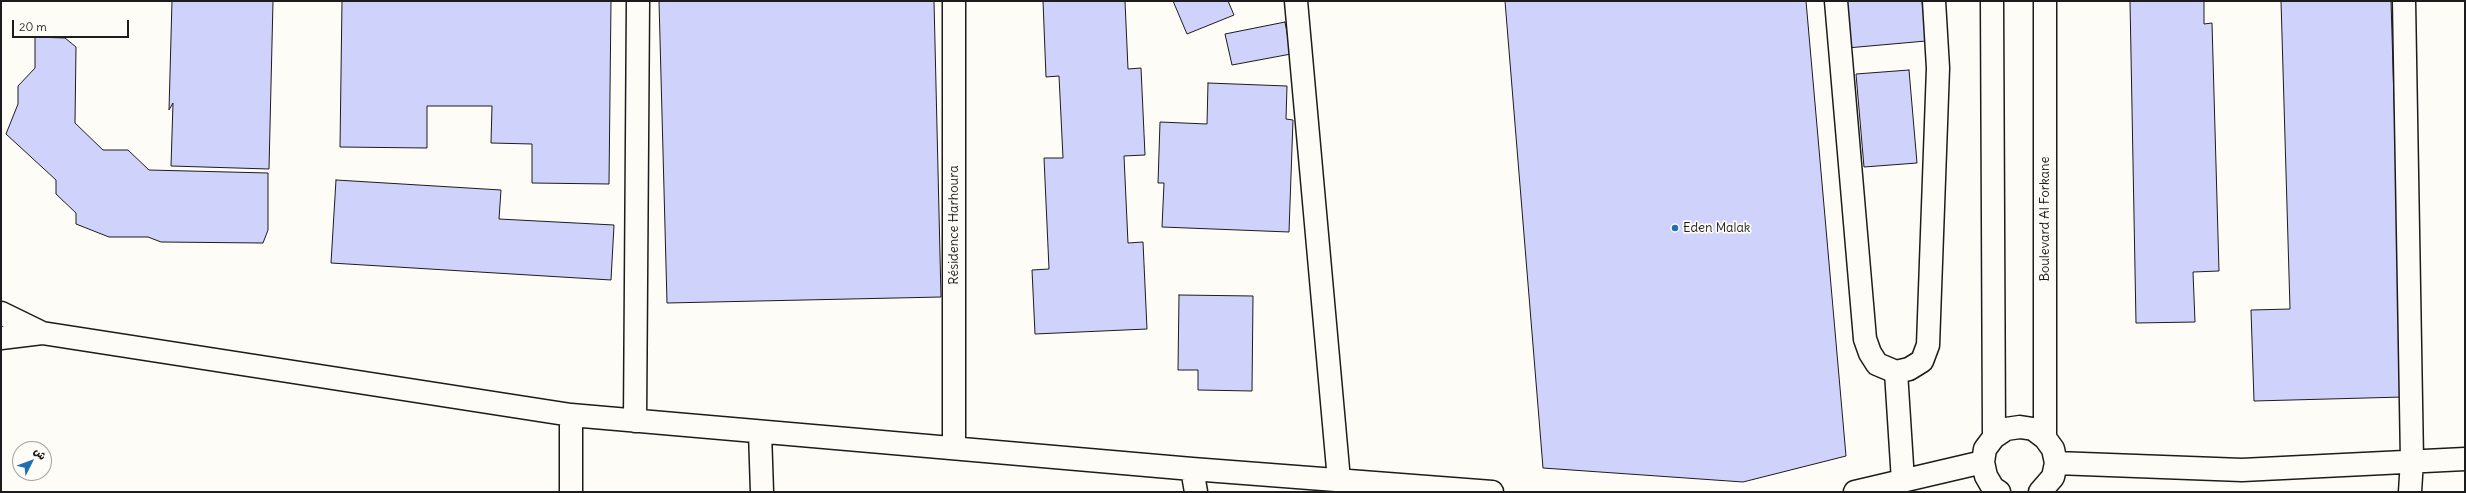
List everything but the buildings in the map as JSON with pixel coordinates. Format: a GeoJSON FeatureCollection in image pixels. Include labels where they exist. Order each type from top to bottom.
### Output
{"type":"FeatureCollection","features":[{"type":"Feature","properties":{"kind":"street"},"geometry":{"type":"LineString","coordinates":[[635,421],[638,1]]}},
{"type":"Feature","properties":{"kind":"street","name":"Résidence Harhoura"},"geometry":{"type":"LineString","coordinates":[[954,1],[954,448]]}},
{"type":"Feature","properties":{"kind":"street"},"geometry":{"type":"LineString","coordinates":[[1296,1],[1339,480]]}},
{"type":"Feature","properties":{"kind":"street"},"geometry":{"type":"LineString","coordinates":[[1836,1],[1865,339],[1870,353],[1878,364],[1896,372],[1909,370],[1922,361],[1928,345],[1938,68],[1934,1]]}},
{"type":"Feature","properties":{"kind":"street"},"geometry":{"type":"LineString","coordinates":[[1992,1],[1994,437]]}},
{"type":"Feature","properties":{"kind":"street","name":"Boulevard Al Forkane"},"geometry":{"type":"LineString","coordinates":[[2045,1],[2045,438]]}},
{"type":"Feature","properties":{"kind":"street"},"geometry":{"type":"LineString","coordinates":[[2404,1],[2412,460],[2410,492]]}},
{"type":"Feature","properties":{"kind":"street"},"geometry":{"type":"LineString","coordinates":[[1,313],[42,333]]}},
{"type":"Feature","properties":{"kind":"street"},"geometry":{"type":"LineString","coordinates":[[1,338],[42,333],[571,415],[1192,469],[1492,492]]}},
{"type":"Feature","properties":{"kind":"street"},"geometry":{"type":"LineString","coordinates":[[1896,372],[1903,481]]}},
{"type":"Feature","properties":{"kind":"street"},"geometry":{"type":"LineString","coordinates":[[571,415],[571,492]]}},
{"type":"Feature","properties":{"kind":"street"},"geometry":{"type":"LineString","coordinates":[[1995,491],[1986,476],[1983,462],[1986,449],[1994,437],[2006,429],[2020,427],[2034,429],[2045,438],[2053,449],[2056,463],[2053,477],[2043,491]]}},
{"type":"Feature","properties":{"kind":"street"},"geometry":{"type":"LineString","coordinates":[[760,432],[762,492]]}},
{"type":"Feature","properties":{"kind":"street"},"geometry":{"type":"LineString","coordinates":[[2056,463],[2242,470],[2412,460],[2465,459]]}},
{"type":"Feature","properties":{"kind":"street"},"geometry":{"type":"LineString","coordinates":[[1855,492],[1983,462]]}},
{"type":"Feature","properties":{"kind":"street"},"geometry":{"type":"LineString","coordinates":[[1192,469],[1196,492]]}},
{"type":"Feature","properties":{"kind":"place","name":"Eden Malak"},"geometry":{"type":"Point","coordinates":[1675,228]}}]}
